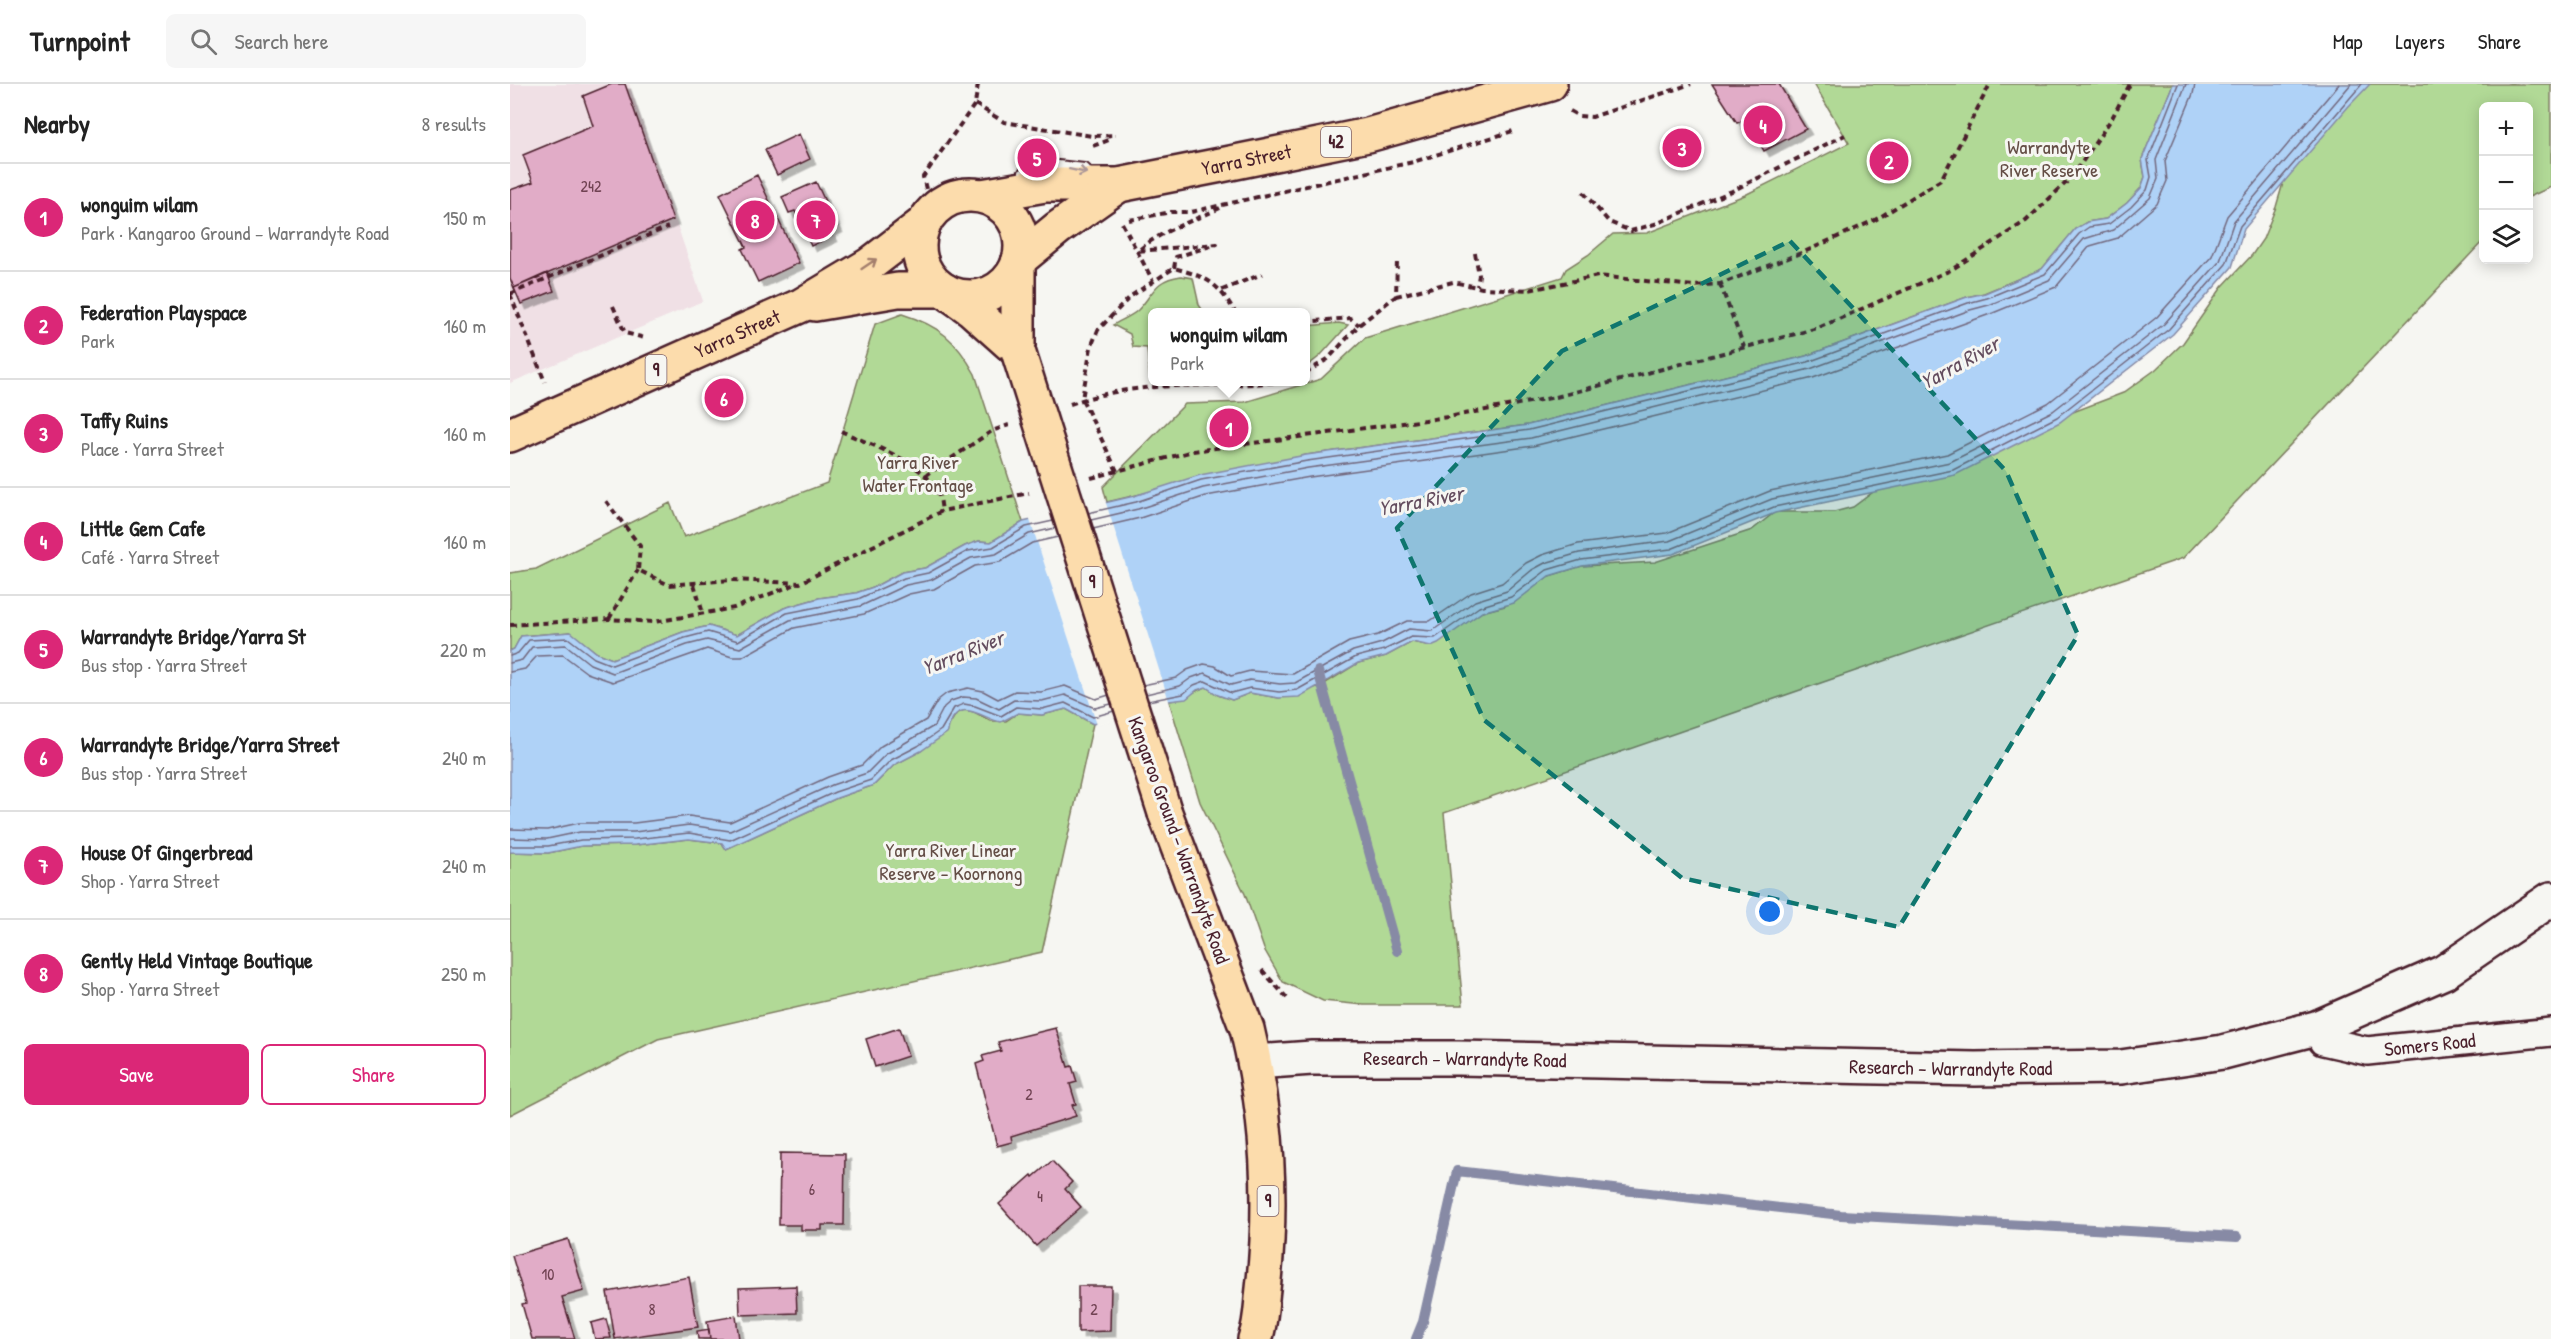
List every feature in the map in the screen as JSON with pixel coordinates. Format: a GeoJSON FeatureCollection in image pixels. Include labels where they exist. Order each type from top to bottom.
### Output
{"type":"FeatureCollection","features":[{"type":"Feature","properties":{"kind":"main road","name":"Yarra Street"},"geometry":{"type":"LineString","coordinates":[[972,196],[1046,185],[1119,185],[1368,135],[1550,84]]}},
{"type":"Feature","properties":{"kind":"main road","name":"Yarra Street"},"geometry":{"type":"LineString","coordinates":[[1019,261],[1058,228],[1119,185]]}},
{"type":"Feature","properties":{"kind":"main road","name":"9"},"geometry":{"type":"LineString","coordinates":[[925,222],[934,210],[948,201],[972,196],[997,202],[1010,213],[1020,236],[1019,261],[1002,286],[989,293],[960,296],[946,291]]}},
{"type":"Feature","properties":{"kind":"main road","name":"Yarra Street"},"geometry":{"type":"LineString","coordinates":[[510,435],[802,305],[869,265],[925,222]]}},
{"type":"Feature","properties":{"kind":"main road"},"geometry":{"type":"LineString","coordinates":[[925,222],[919,241],[921,261],[930,278],[971,309],[1018,351]]}},
{"type":"Feature","properties":{"kind":"main road","name":"Kangaroo Ground – Warrandyte Road"},"geometry":{"type":"LineString","coordinates":[[1019,261],[1018,351],[1166,813],[1241,1013],[1255,1062],[1267,1153],[1269,1236],[1255,1339]]}},
{"type":"Feature","properties":{"kind":"main road","name":"Yarra Street"},"geometry":{"type":"LineString","coordinates":[[802,305],[898,290],[946,291]]}},
{"type":"Feature","properties":{"kind":"main road","name":"Research – Warrandyte Road"},"geometry":{"type":"LineString","coordinates":[[1255,1062],[1312,1058],[1482,1059],[1975,1069],[2121,1067],[2223,1052],[2316,1028],[2444,972],[2551,899]]}},
{"type":"Feature","properties":{"kind":"street","name":"Somers Road"},"geometry":{"type":"LineString","coordinates":[[2316,1028],[2323,1041],[2367,1051],[2551,1032]]}},
{"type":"Feature","properties":{"kind":"path"},"geometry":{"type":"LineString","coordinates":[[926,189],[922,177],[975,104],[978,84]]}},
{"type":"Feature","properties":{"kind":"path"},"geometry":{"type":"LineString","coordinates":[[1310,370],[1328,359],[1359,325],[1396,296],[1453,282],[1529,290],[1598,276],[1694,286],[1720,284],[1804,252],[1875,220],[1941,180],[1990,84]]}},
{"type":"Feature","properties":{"kind":"path"},"geometry":{"type":"LineString","coordinates":[[1086,479],[1193,451],[1448,417],[1556,397],[1818,328],[1951,270],[2026,221],[2072,177],[2112,118],[2130,84]]}},
{"type":"Feature","properties":{"kind":"path"},"geometry":{"type":"LineString","coordinates":[[975,104],[1004,122],[1092,136],[1116,135]]}},
{"type":"Feature","properties":{"kind":"path"},"geometry":{"type":"LineString","coordinates":[[1583,192],[1609,222],[1631,231],[1658,223],[1732,190],[1845,135]]}},
{"type":"Feature","properties":{"kind":"path"},"geometry":{"type":"LineString","coordinates":[[1094,146],[1108,140]]}},
{"type":"Feature","properties":{"kind":"path"},"geometry":{"type":"LineString","coordinates":[[1138,251],[1171,230],[1228,204]]}},
{"type":"Feature","properties":{"kind":"path"},"geometry":{"type":"LineString","coordinates":[[1122,223],[1153,281]]}},
{"type":"Feature","properties":{"kind":"path"},"geometry":{"type":"LineString","coordinates":[[545,382],[510,294],[668,227]]}},
{"type":"Feature","properties":{"kind":"path"},"geometry":{"type":"LineString","coordinates":[[1138,251],[1217,244],[1176,257],[1174,268]]}},
{"type":"Feature","properties":{"kind":"path"},"geometry":{"type":"LineString","coordinates":[[1475,253],[1479,275],[1477,286]]}},
{"type":"Feature","properties":{"kind":"path"},"geometry":{"type":"LineString","coordinates":[[1396,296],[1397,261]]}},
{"type":"Feature","properties":{"kind":"path"},"geometry":{"type":"LineString","coordinates":[[1117,471],[1082,399],[1091,347],[1098,330],[1131,296],[1174,268],[1203,276],[1222,290],[1232,308]]}},
{"type":"Feature","properties":{"kind":"path"},"geometry":{"type":"LineString","coordinates":[[1222,290],[1262,274]]}},
{"type":"Feature","properties":{"kind":"path"},"geometry":{"type":"LineString","coordinates":[[1720,284],[1744,347]]}},
{"type":"Feature","properties":{"kind":"path"},"geometry":{"type":"LineString","coordinates":[[613,306],[625,333],[646,339]]}},
{"type":"Feature","properties":{"kind":"path"},"geometry":{"type":"LineString","coordinates":[[1310,322],[1350,318],[1359,325]]}},
{"type":"Feature","properties":{"kind":"path"},"geometry":{"type":"LineString","coordinates":[[1060,407],[1082,399],[1131,388],[1152,386]]}},
{"type":"Feature","properties":{"kind":"path"},"geometry":{"type":"LineString","coordinates":[[924,476],[992,431],[1015,423]]}},
{"type":"Feature","properties":{"kind":"path"},"geometry":{"type":"LineString","coordinates":[[841,431],[908,462],[938,492],[942,512]]}},
{"type":"Feature","properties":{"kind":"path"},"geometry":{"type":"LineString","coordinates":[[510,624],[609,619],[654,622],[734,608],[800,583],[942,512],[1032,492]]}},
{"type":"Feature","properties":{"kind":"path"},"geometry":{"type":"LineString","coordinates":[[606,501],[640,546],[638,570],[609,619]]}},
{"type":"Feature","properties":{"kind":"path"},"geometry":{"type":"LineString","coordinates":[[638,570],[669,585],[730,580],[800,583]]}},
{"type":"Feature","properties":{"kind":"path"},"geometry":{"type":"LineString","coordinates":[[694,584],[703,613]]}},
{"type":"Feature","properties":{"kind":"highlighted area"},"geometry":{"type":"Polygon","coordinates":[[[1790,241],[2006,471],[2078,635],[1899,927],[1682,878],[1484,720],[1397,528],[1562,351],[1790,241]]]}},
{"type":"Feature","properties":{"kind":"shaded area"},"geometry":{"type":"Polygon","coordinates":[[[510,84],[629,84],[703,301],[510,383],[510,84]]]}},
{"type":"Feature","properties":{"kind":"green space","name":"Warrandyte River Reserve"},"geometry":{"type":"Polygon","coordinates":[[[1814,84],[2173,84],[2142,159],[2145,177],[2141,188],[2127,203],[2106,219],[2087,222],[2075,229],[2042,269],[1984,293],[1967,297],[1806,356],[1528,425],[1306,455],[1107,502],[1103,487],[1185,404],[1245,402],[1298,386],[1310,386],[1310,382],[1321,379],[1365,338],[1562,277],[1566,269],[1588,255],[1613,234],[1647,233],[1745,195],[1849,143],[1814,84]]]}},
{"type":"Feature","properties":{"kind":"green space"},"geometry":{"type":"Polygon","coordinates":[[[2341,84],[2551,84],[2551,187],[2533,195],[2533,102],[2479,102],[2479,245],[2183,558],[1444,813],[1463,1005],[1364,1005],[1323,1001],[1283,982],[1264,949],[1245,894],[1200,802],[1169,701],[1181,699],[1206,687],[1232,700],[1250,693],[1279,698],[1321,686],[1358,663],[1386,656],[1412,642],[1431,646],[1482,612],[1505,606],[1549,576],[1582,566],[1655,562],[1752,530],[1775,512],[1834,512],[1853,507],[1884,484],[2123,393],[2155,370],[2183,343],[2222,287],[2252,255],[2263,239],[2276,207],[2291,156],[2341,84]]]}},
{"type":"Feature","properties":{"kind":"green space"},"geometry":{"type":"Polygon","coordinates":[[[1181,276],[1193,278],[1201,308],[1148,308],[1148,359],[1147,348],[1133,347],[1130,334],[1113,325],[1138,310],[1159,284],[1181,276]]]}},
{"type":"Feature","properties":{"kind":"green space","name":"Yarra River Water Frontage"},"geometry":{"type":"Polygon","coordinates":[[[902,314],[937,329],[946,336],[961,352],[975,374],[1023,522],[991,542],[979,541],[965,546],[925,568],[902,572],[876,586],[856,593],[819,598],[784,608],[737,635],[709,626],[683,632],[612,659],[597,653],[570,632],[521,636],[514,649],[510,651],[510,573],[536,569],[670,503],[684,537],[827,483],[875,324],[902,314]]]}},
{"type":"Feature","properties":{"kind":"green space"},"geometry":{"type":"Polygon","coordinates":[[[1339,323],[1348,325],[1310,364],[1310,326],[1339,323]]]}},
{"type":"Feature","properties":{"kind":"green space","name":"Yarra River Linear Reserve - Koornong"},"geometry":{"type":"Polygon","coordinates":[[[1066,709],[1093,724],[1042,952],[658,1039],[510,1115],[510,852],[548,853],[582,846],[635,845],[689,839],[722,843],[726,849],[837,798],[874,785],[894,765],[921,751],[948,727],[956,714],[964,710],[974,712],[991,721],[1006,721],[1018,713],[1042,715],[1066,709]]]}},
{"type":"Feature","properties":{"kind":"water","name":"Yarra River"},"geometry":{"type":"Polygon","coordinates":[[[2173,84],[2370,84],[2244,229],[2232,267],[2173,334],[2060,422],[1955,475],[1775,513],[1673,554],[1582,566],[1549,576],[1514,603],[1482,612],[1438,643],[1431,646],[1412,642],[1386,656],[1358,663],[1299,697],[1279,698],[1250,693],[1232,700],[1206,687],[1197,690],[1186,699],[1169,701],[1093,724],[1066,709],[1042,715],[1018,713],[1001,722],[976,712],[963,711],[953,718],[948,732],[921,751],[894,765],[874,785],[837,798],[726,849],[722,843],[689,839],[635,845],[582,846],[548,853],[510,852],[510,651],[514,649],[521,636],[571,632],[597,653],[612,659],[683,632],[709,626],[737,635],[784,608],[819,598],[856,593],[876,586],[902,572],[925,568],[965,546],[979,541],[991,542],[1023,522],[1134,496],[1200,475],[1306,455],[1528,425],[1806,356],[1967,297],[1985,293],[2042,269],[2075,229],[2087,222],[2106,219],[2127,203],[2141,188],[2145,177],[2142,159],[2173,84]]]}},
{"type":"Feature","properties":{"kind":"pier"},"geometry":{"type":"Polygon","coordinates":[[[1105,500],[1170,704],[1097,725],[1029,517],[1105,500]]]}},
{"type":"Feature","properties":{"kind":"building"},"geometry":{"type":"Polygon","coordinates":[[[612,84],[625,84],[673,220],[514,288],[510,278],[510,190],[533,182],[523,155],[593,126],[583,96],[612,84]]]}},
{"type":"Feature","properties":{"kind":"building"},"geometry":{"type":"Polygon","coordinates":[[[1712,84],[1779,84],[1806,129],[1764,151],[1746,119],[1737,123],[1712,84]]]}},
{"type":"Feature","properties":{"kind":"building"},"geometry":{"type":"Polygon","coordinates":[[[799,134],[810,159],[777,175],[765,150],[799,134]]]}},
{"type":"Feature","properties":{"kind":"building"},"geometry":{"type":"Polygon","coordinates":[[[757,175],[799,263],[758,282],[742,249],[746,247],[720,194],[757,175]]]}},
{"type":"Feature","properties":{"kind":"building"},"geometry":{"type":"Polygon","coordinates":[[[816,182],[837,227],[829,231],[832,236],[811,246],[795,211],[789,213],[782,197],[816,182]]]}},
{"type":"Feature","properties":{"kind":"building"},"geometry":{"type":"Polygon","coordinates":[[[547,273],[554,291],[521,304],[514,288],[547,273]]]}},
{"type":"Feature","properties":{"kind":"building"},"geometry":{"type":"Polygon","coordinates":[[[899,1028],[908,1056],[875,1067],[866,1039],[899,1028]]]}},
{"type":"Feature","properties":{"kind":"building"},"geometry":{"type":"Polygon","coordinates":[[[1056,1028],[1068,1067],[1072,1066],[1077,1082],[1070,1084],[1076,1104],[1072,1105],[1076,1116],[1011,1136],[1012,1142],[997,1146],[976,1064],[984,1061],[982,1056],[1001,1051],[998,1042],[1056,1028]]]}},
{"type":"Feature","properties":{"kind":"building"},"geometry":{"type":"Polygon","coordinates":[[[780,1153],[845,1154],[844,1225],[822,1225],[822,1230],[801,1230],[801,1225],[779,1225],[780,1153]]]}},
{"type":"Feature","properties":{"kind":"building"},"geometry":{"type":"Polygon","coordinates":[[[1052,1161],[1072,1182],[1065,1189],[1081,1207],[1036,1246],[999,1204],[1052,1161]]]}},
{"type":"Feature","properties":{"kind":"building"},"geometry":{"type":"Polygon","coordinates":[[[568,1239],[584,1291],[562,1297],[575,1339],[532,1339],[522,1304],[526,1303],[512,1256],[568,1239]]]}},
{"type":"Feature","properties":{"kind":"building"},"geometry":{"type":"Polygon","coordinates":[[[689,1277],[698,1327],[615,1339],[607,1292],[689,1277]]]}},
{"type":"Feature","properties":{"kind":"building"},"geometry":{"type":"Polygon","coordinates":[[[796,1286],[797,1313],[740,1315],[739,1288],[796,1286]]]}},
{"type":"Feature","properties":{"kind":"building"},"geometry":{"type":"Polygon","coordinates":[[[1078,1286],[1111,1286],[1110,1331],[1078,1332],[1078,1286]]]}},
{"type":"Feature","properties":{"kind":"building"},"geometry":{"type":"Polygon","coordinates":[[[736,1316],[739,1339],[710,1339],[707,1321],[736,1316]]]}},
{"type":"Feature","properties":{"kind":"building"},"geometry":{"type":"Polygon","coordinates":[[[606,1319],[611,1338],[595,1339],[591,1323],[606,1319]]]}},
{"type":"Feature","properties":{"kind":"building"},"geometry":{"type":"Polygon","coordinates":[[[709,1329],[710,1339],[698,1339],[697,1331],[709,1329]]]}},
{"type":"Feature","properties":{"kind":"waterway"},"geometry":{"type":"LineString","coordinates":[[1318,671],[1397,951]]}},
{"type":"Feature","properties":{"kind":"waterway"},"geometry":{"type":"LineString","coordinates":[[1416,1339],[1423,1322],[1457,1171],[1841,1215],[2237,1237]]}},
{"type":"Feature","properties":{"kind":"place","name":"Little Gem Cafe"},"geometry":{"type":"Point","coordinates":[1763,125]}},
{"type":"Feature","properties":{"kind":"place","name":"Taffy Ruins"},"geometry":{"type":"Point","coordinates":[1682,148]}},
{"type":"Feature","properties":{"kind":"place","name":"Warrandyte Bridge/Yarra St"},"geometry":{"type":"Point","coordinates":[1037,158]}},
{"type":"Feature","properties":{"kind":"place","name":"Federation Playspace"},"geometry":{"type":"Point","coordinates":[1889,161]}},
{"type":"Feature","properties":{"kind":"place","name":"Gently Held Vintage Boutique"},"geometry":{"type":"Point","coordinates":[755,220]}},
{"type":"Feature","properties":{"kind":"place","name":"House Of Gingerbread"},"geometry":{"type":"Point","coordinates":[816,220]}},
{"type":"Feature","properties":{"kind":"place","name":"Warrandyte Bridge/Yarra Street"},"geometry":{"type":"Point","coordinates":[724,398]}},
{"type":"Feature","properties":{"kind":"place","name":"wonguim wilam"},"geometry":{"type":"Point","coordinates":[1229,428]}}]}
